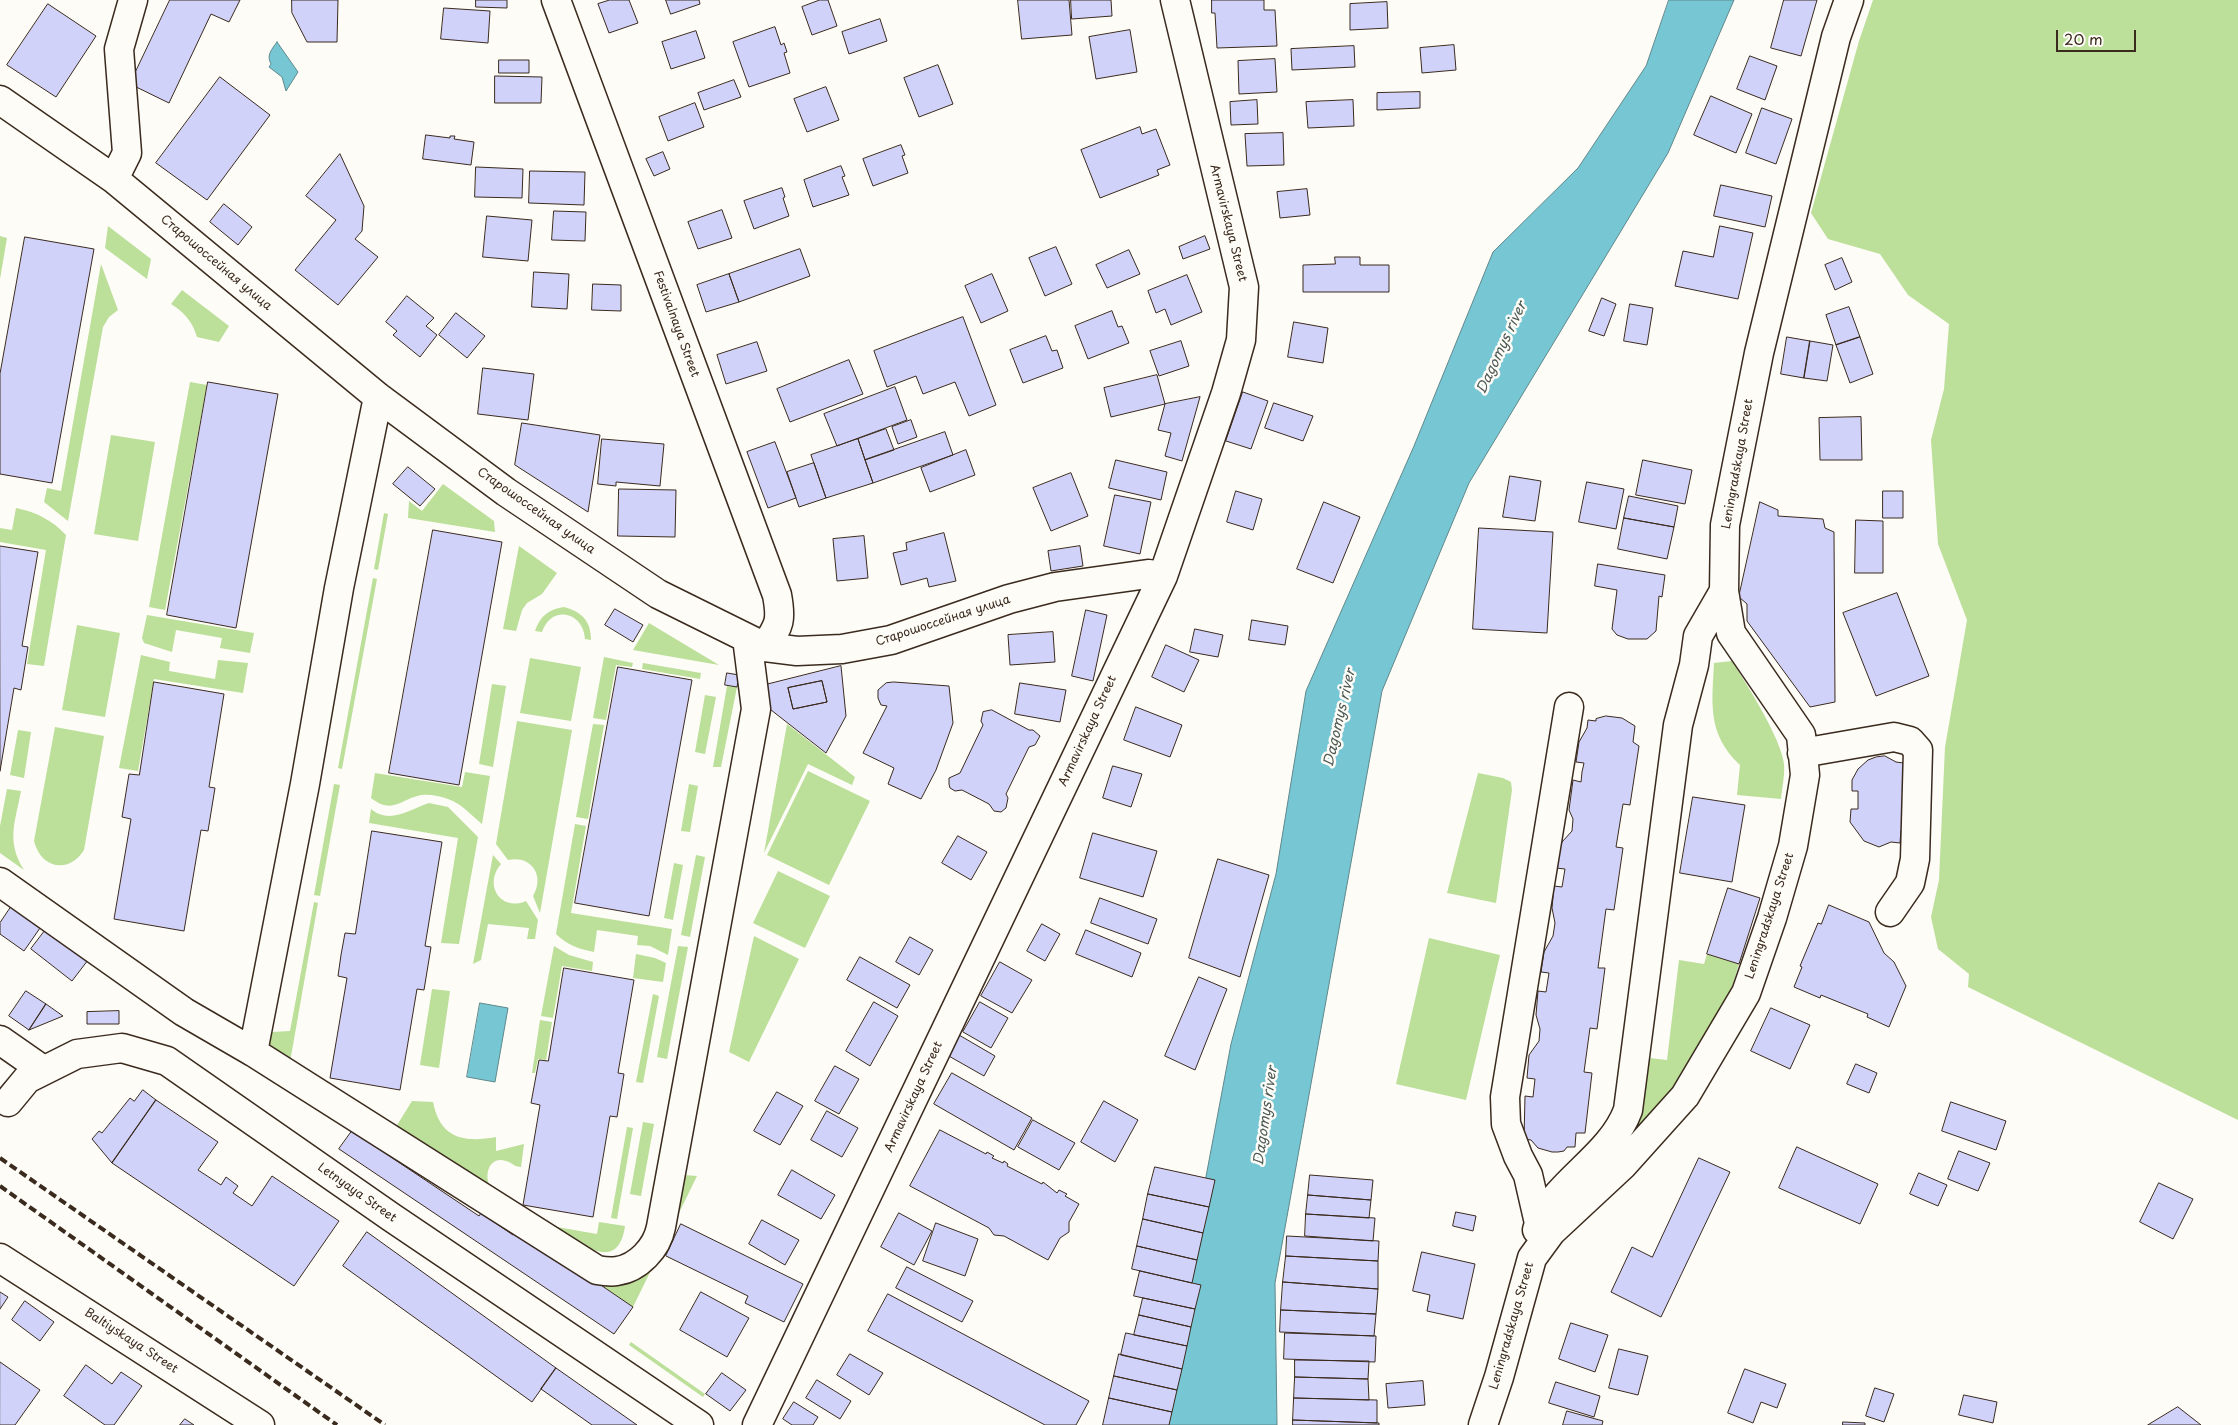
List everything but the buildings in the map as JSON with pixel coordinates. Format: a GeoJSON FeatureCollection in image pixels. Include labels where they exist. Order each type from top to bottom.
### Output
{"type":"FeatureCollection","features":[{"type":"Feature","properties":{"kind":"street"},"geometry":{"type":"LineString","coordinates":[[114,179],[128,153],[120,49],[133,0]]}},
{"type":"Feature","properties":{"kind":"street","name":"Festivalnaya Street"},"geometry":{"type":"LineString","coordinates":[[556,0],[777,595],[780,609],[779,624],[756,642]]}},
{"type":"Feature","properties":{"kind":"street","name":"Armavirskaya Street"},"geometry":{"type":"LineString","coordinates":[[757,1425],[1163,576],[1226,393],[1241,340],[1244,287],[1175,0]]}},
{"type":"Feature","properties":{"kind":"street","name":"Leningradskaya Street"},"geometry":{"type":"LineString","coordinates":[[1483,1425],[1499,1377],[1532,1258],[1551,1232],[1624,1165],[1686,1096],[1746,993],[1772,918],[1793,846],[1805,775],[1801,735],[1731,633],[1724,591],[1725,525],[1759,353],[1794,216],[1836,37],[1849,0]]}},
{"type":"Feature","properties":{"kind":"street","name":"Старошоссейная улица"},"geometry":{"type":"LineString","coordinates":[[0,100],[114,179],[378,397],[506,492],[658,594],[756,642],[797,651],[842,649],[891,640],[1009,599],[1055,587],[1148,574],[1163,576]]}},
{"type":"Feature","properties":{"kind":"street"},"geometry":{"type":"LineString","coordinates":[[253,1052],[305,784],[340,588],[378,397]]}},
{"type":"Feature","properties":{"kind":"street"},"geometry":{"type":"LineString","coordinates":[[1532,1258],[1539,1223],[1547,1206],[1614,1137],[1623,1124],[1628,1110],[1678,725],[1694,665],[1698,636],[1724,591]]}},
{"type":"Feature","properties":{"kind":"street"},"geometry":{"type":"LineString","coordinates":[[0,882],[184,1012],[253,1052],[597,1270],[616,1271],[631,1267],[648,1254],[660,1234],[756,709],[756,642]]}},
{"type":"Feature","properties":{"kind":"street"},"geometry":{"type":"LineString","coordinates":[[1539,1223],[1528,1175],[1518,1156],[1506,1124],[1505,1096],[1568,707]]}},
{"type":"Feature","properties":{"kind":"street"},"geometry":{"type":"LineString","coordinates":[[1802,753],[1894,737],[1910,741],[1918,750],[1915,859],[1910,883],[1890,912]]}},
{"type":"Feature","properties":{"kind":"street"},"geometry":{"type":"LineString","coordinates":[[0,1040],[43,1070],[27,1079],[8,1102]]}},
{"type":"Feature","properties":{"kind":"street","name":"Letnyaya Street"},"geometry":{"type":"LineString","coordinates":[[43,1070],[77,1054],[122,1048],[167,1061],[391,1217],[699,1425]]}},
{"type":"Feature","properties":{"kind":"street","name":"Baltiyskaya Street"},"geometry":{"type":"LineString","coordinates":[[0,1258],[260,1425]]}},
{"type":"Feature","properties":{"kind":"green space"},"geometry":{"type":"Polygon","coordinates":[[[1873,0],[2238,0],[2238,1120],[1968,987],[1969,974],[1938,949],[1931,917],[1939,880],[1945,747],[1967,620],[1938,544],[1931,440],[1944,389],[1949,324],[1908,295],[1880,254],[1828,239],[1811,213],[1859,41],[1873,0]]]}},
{"type":"Feature","properties":{"kind":"green space"},"geometry":{"type":"Polygon","coordinates":[[[108,226],[151,259],[147,279],[105,248],[108,226]]]}},
{"type":"Feature","properties":{"kind":"green space"},"geometry":{"type":"Polygon","coordinates":[[[0,236],[7,238],[0,279],[0,236]]]}},
{"type":"Feature","properties":{"kind":"green space"},"geometry":{"type":"Polygon","coordinates":[[[101,264],[118,310],[109,317],[103,327],[68,521],[44,502],[47,488],[61,491],[101,264]]]}},
{"type":"Feature","properties":{"kind":"green space"},"geometry":{"type":"Polygon","coordinates":[[[182,290],[229,326],[219,342],[197,337],[193,326],[187,318],[171,304],[182,290]]]}},
{"type":"Feature","properties":{"kind":"green space"},"geometry":{"type":"Polygon","coordinates":[[[190,382],[207,385],[165,610],[149,607],[190,382]]]}},
{"type":"Feature","properties":{"kind":"green space"},"geometry":{"type":"Polygon","coordinates":[[[111,435],[155,442],[138,541],[94,534],[111,435]]]}},
{"type":"Feature","properties":{"kind":"green space"},"geometry":{"type":"Polygon","coordinates":[[[443,484],[494,521],[495,532],[408,518],[409,501],[422,511],[443,484]]]}},
{"type":"Feature","properties":{"kind":"green space"},"geometry":{"type":"Polygon","coordinates":[[[16,508],[43,517],[66,535],[44,666],[27,664],[46,550],[0,542],[0,528],[12,530],[16,508]]]}},
{"type":"Feature","properties":{"kind":"green space"},"geometry":{"type":"Polygon","coordinates":[[[384,513],[388,514],[378,570],[374,569],[384,513]]]}},
{"type":"Feature","properties":{"kind":"green space"},"geometry":{"type":"Polygon","coordinates":[[[519,546],[557,573],[542,594],[527,603],[522,610],[516,631],[503,629],[519,546]]]}},
{"type":"Feature","properties":{"kind":"green space"},"geometry":{"type":"Polygon","coordinates":[[[373,578],[377,579],[342,769],[338,768],[373,578]]]}},
{"type":"Feature","properties":{"kind":"green space"},"geometry":{"type":"Polygon","coordinates":[[[564,607],[584,618],[591,633],[591,640],[585,639],[579,622],[573,617],[566,615],[552,618],[546,623],[542,632],[535,631],[542,617],[554,609],[564,607]]]}},
{"type":"Feature","properties":{"kind":"green space"},"geometry":{"type":"Polygon","coordinates":[[[147,615],[254,633],[250,653],[220,648],[222,638],[176,630],[172,652],[144,643],[142,638],[147,615]]]}},
{"type":"Feature","properties":{"kind":"green space"},"geometry":{"type":"Polygon","coordinates":[[[649,623],[719,665],[633,650],[649,623]]]}},
{"type":"Feature","properties":{"kind":"green space"},"geometry":{"type":"Polygon","coordinates":[[[77,625],[120,633],[105,717],[62,710],[77,625]]]}},
{"type":"Feature","properties":{"kind":"green space"},"geometry":{"type":"Polygon","coordinates":[[[141,655],[170,662],[169,671],[215,679],[218,660],[248,663],[243,693],[154,679],[138,771],[119,768],[141,655]]]}},
{"type":"Feature","properties":{"kind":"green space"},"geometry":{"type":"Polygon","coordinates":[[[604,657],[633,663],[632,667],[616,665],[606,720],[593,718],[604,657]]]}},
{"type":"Feature","properties":{"kind":"green space"},"geometry":{"type":"Polygon","coordinates":[[[530,658],[581,667],[571,721],[520,713],[530,658]]]}},
{"type":"Feature","properties":{"kind":"green space"},"geometry":{"type":"Polygon","coordinates":[[[1732,661],[1770,726],[1782,753],[1784,777],[1781,799],[1737,795],[1740,765],[1722,742],[1714,718],[1713,705],[1714,663],[1732,661]]]}},
{"type":"Feature","properties":{"kind":"green space"},"geometry":{"type":"Polygon","coordinates":[[[643,663],[701,673],[700,679],[642,669],[643,663]]]}},
{"type":"Feature","properties":{"kind":"green space"},"geometry":{"type":"Polygon","coordinates":[[[492,684],[506,686],[493,767],[479,764],[492,684]]]}},
{"type":"Feature","properties":{"kind":"green space"},"geometry":{"type":"Polygon","coordinates":[[[727,686],[737,687],[721,767],[713,767],[727,686]]]}},
{"type":"Feature","properties":{"kind":"green space"},"geometry":{"type":"Polygon","coordinates":[[[705,695],[716,697],[705,754],[695,752],[705,695]]]}},
{"type":"Feature","properties":{"kind":"green space"},"geometry":{"type":"Polygon","coordinates":[[[517,721],[572,730],[540,913],[533,896],[538,881],[534,869],[524,861],[508,860],[496,844],[517,721]]]}},
{"type":"Feature","properties":{"kind":"green space"},"geometry":{"type":"Polygon","coordinates":[[[593,724],[604,725],[588,819],[576,817],[593,724]]]}},
{"type":"Feature","properties":{"kind":"green space"},"geometry":{"type":"Polygon","coordinates":[[[787,724],[855,777],[852,785],[808,764],[764,853],[787,724]]]}},
{"type":"Feature","properties":{"kind":"green space"},"geometry":{"type":"Polygon","coordinates":[[[55,727],[104,736],[84,850],[71,863],[63,865],[56,865],[43,858],[34,841],[55,727]]]}},
{"type":"Feature","properties":{"kind":"green space"},"geometry":{"type":"Polygon","coordinates":[[[18,730],[31,732],[24,778],[10,775],[18,730]]]}},
{"type":"Feature","properties":{"kind":"green space"},"geometry":{"type":"Polygon","coordinates":[[[808,771],[870,801],[829,885],[767,855],[808,771]]]}},
{"type":"Feature","properties":{"kind":"green space"},"geometry":{"type":"Polygon","coordinates":[[[465,772],[490,776],[482,824],[457,803],[438,796],[421,795],[391,806],[379,803],[371,798],[375,773],[462,787],[465,772]]]}},
{"type":"Feature","properties":{"kind":"green space"},"geometry":{"type":"Polygon","coordinates":[[[1478,773],[1503,778],[1511,782],[1512,790],[1496,903],[1447,893],[1478,773]]]}},
{"type":"Feature","properties":{"kind":"green space"},"geometry":{"type":"Polygon","coordinates":[[[334,784],[340,785],[320,896],[314,895],[334,784]]]}},
{"type":"Feature","properties":{"kind":"green space"},"geometry":{"type":"Polygon","coordinates":[[[689,784],[698,786],[690,832],[681,831],[689,784]]]}},
{"type":"Feature","properties":{"kind":"green space"},"geometry":{"type":"Polygon","coordinates":[[[7,789],[21,791],[13,832],[15,850],[24,870],[0,853],[0,826],[7,789]]]}},
{"type":"Feature","properties":{"kind":"green space"},"geometry":{"type":"Polygon","coordinates":[[[429,803],[448,807],[478,837],[459,944],[441,943],[458,838],[369,823],[371,809],[378,814],[393,816],[429,803]]]}},
{"type":"Feature","properties":{"kind":"green space"},"geometry":{"type":"Polygon","coordinates":[[[575,824],[586,826],[571,913],[672,929],[668,955],[650,946],[637,945],[638,936],[597,930],[594,952],[574,946],[556,934],[575,824]]]}},
{"type":"Feature","properties":{"kind":"green space"},"geometry":{"type":"Polygon","coordinates":[[[493,855],[501,864],[494,880],[494,888],[497,894],[502,900],[509,903],[526,901],[538,920],[535,939],[527,939],[529,928],[488,924],[481,960],[473,964],[493,855]]]}},
{"type":"Feature","properties":{"kind":"green space"},"geometry":{"type":"Polygon","coordinates":[[[696,855],[705,857],[690,937],[681,935],[696,855]]]}},
{"type":"Feature","properties":{"kind":"green space"},"geometry":{"type":"Polygon","coordinates":[[[674,863],[683,865],[673,920],[664,918],[674,863]]]}},
{"type":"Feature","properties":{"kind":"green space"},"geometry":{"type":"Polygon","coordinates":[[[778,871],[830,896],[805,948],[753,923],[778,871]]]}},
{"type":"Feature","properties":{"kind":"green space"},"geometry":{"type":"Polygon","coordinates":[[[314,902],[318,903],[290,1062],[267,1046],[268,1036],[272,1032],[290,1031],[314,902]]]}},
{"type":"Feature","properties":{"kind":"green space"},"geometry":{"type":"Polygon","coordinates":[[[754,936],[799,959],[749,1062],[729,1052],[754,936]]]}},
{"type":"Feature","properties":{"kind":"green space"},"geometry":{"type":"Polygon","coordinates":[[[1429,938],[1500,955],[1466,1100],[1396,1084],[1429,938]]]}},
{"type":"Feature","properties":{"kind":"green space"},"geometry":{"type":"Polygon","coordinates":[[[554,946],[569,955],[593,962],[592,971],[562,966],[553,1018],[541,1016],[554,946]]]}},
{"type":"Feature","properties":{"kind":"green space"},"geometry":{"type":"Polygon","coordinates":[[[678,946],[688,947],[667,1059],[657,1057],[678,946]]]}},
{"type":"Feature","properties":{"kind":"green space"},"geometry":{"type":"Polygon","coordinates":[[[636,954],[655,958],[666,963],[663,982],[633,978],[636,954]]]}},
{"type":"Feature","properties":{"kind":"green space"},"geometry":{"type":"Polygon","coordinates":[[[1707,954],[1739,964],[1722,1020],[1640,1142],[1627,1142],[1633,1129],[1641,1057],[1667,1060],[1679,960],[1704,964],[1707,954]]]}},
{"type":"Feature","properties":{"kind":"green space"},"geometry":{"type":"Polygon","coordinates":[[[432,989],[450,991],[439,1068],[420,1065],[432,989]]]}},
{"type":"Feature","properties":{"kind":"green space"},"geometry":{"type":"Polygon","coordinates":[[[653,994],[659,996],[643,1083],[636,1082],[653,994]]]}},
{"type":"Feature","properties":{"kind":"green space"},"geometry":{"type":"Polygon","coordinates":[[[540,1020],[552,1022],[546,1060],[538,1059],[535,1073],[532,1073],[540,1020]]]}},
{"type":"Feature","properties":{"kind":"green space"},"geometry":{"type":"Polygon","coordinates":[[[412,1101],[433,1102],[441,1124],[455,1135],[473,1139],[496,1137],[496,1151],[524,1144],[521,1167],[506,1161],[495,1161],[489,1168],[488,1173],[491,1188],[394,1130],[412,1101]]]}},
{"type":"Feature","properties":{"kind":"green space"},"geometry":{"type":"Polygon","coordinates":[[[643,1122],[654,1124],[641,1196],[630,1194],[643,1122]]]}},
{"type":"Feature","properties":{"kind":"green space"},"geometry":{"type":"Polygon","coordinates":[[[627,1127],[633,1128],[617,1219],[611,1218],[627,1127]]]}},
{"type":"Feature","properties":{"kind":"green space"},"geometry":{"type":"Polygon","coordinates":[[[684,1175],[697,1176],[633,1307],[592,1279],[621,1277],[684,1175]]]}},
{"type":"Feature","properties":{"kind":"green space"},"geometry":{"type":"Polygon","coordinates":[[[599,1222],[625,1226],[621,1241],[615,1249],[606,1252],[597,1251],[587,1247],[557,1227],[597,1234],[599,1222]]]}},
{"type":"Feature","properties":{"kind":"green space"},"geometry":{"type":"Polygon","coordinates":[[[631,1342],[705,1394],[703,1397],[629,1345],[631,1342]]]}},
{"type":"Feature","properties":{"kind":"water","name":"Dagomys river"},"geometry":{"type":"Polygon","coordinates":[[[1669,0],[1734,0],[1668,153],[1469,483],[1382,691],[1275,1283],[1277,1425],[1163,1425],[1195,1235],[1231,1044],[1276,874],[1306,691],[1414,446],[1493,252],[1578,168],[1646,66],[1669,0]]]}},
{"type":"Feature","properties":{"kind":"water"},"geometry":{"type":"Polygon","coordinates":[[[277,42],[298,72],[286,91],[282,77],[269,67],[271,64],[269,55],[277,42]]]}},
{"type":"Feature","properties":{"kind":"water"},"geometry":{"type":"Polygon","coordinates":[[[480,1003],[508,1008],[495,1082],[467,1077],[480,1003]]]}},
{"type":"Feature","properties":{"kind":"railway"},"geometry":{"type":"LineString","coordinates":[[0,1158],[385,1425]]}},
{"type":"Feature","properties":{"kind":"railway"},"geometry":{"type":"LineString","coordinates":[[0,1186],[337,1425]]}}]}
